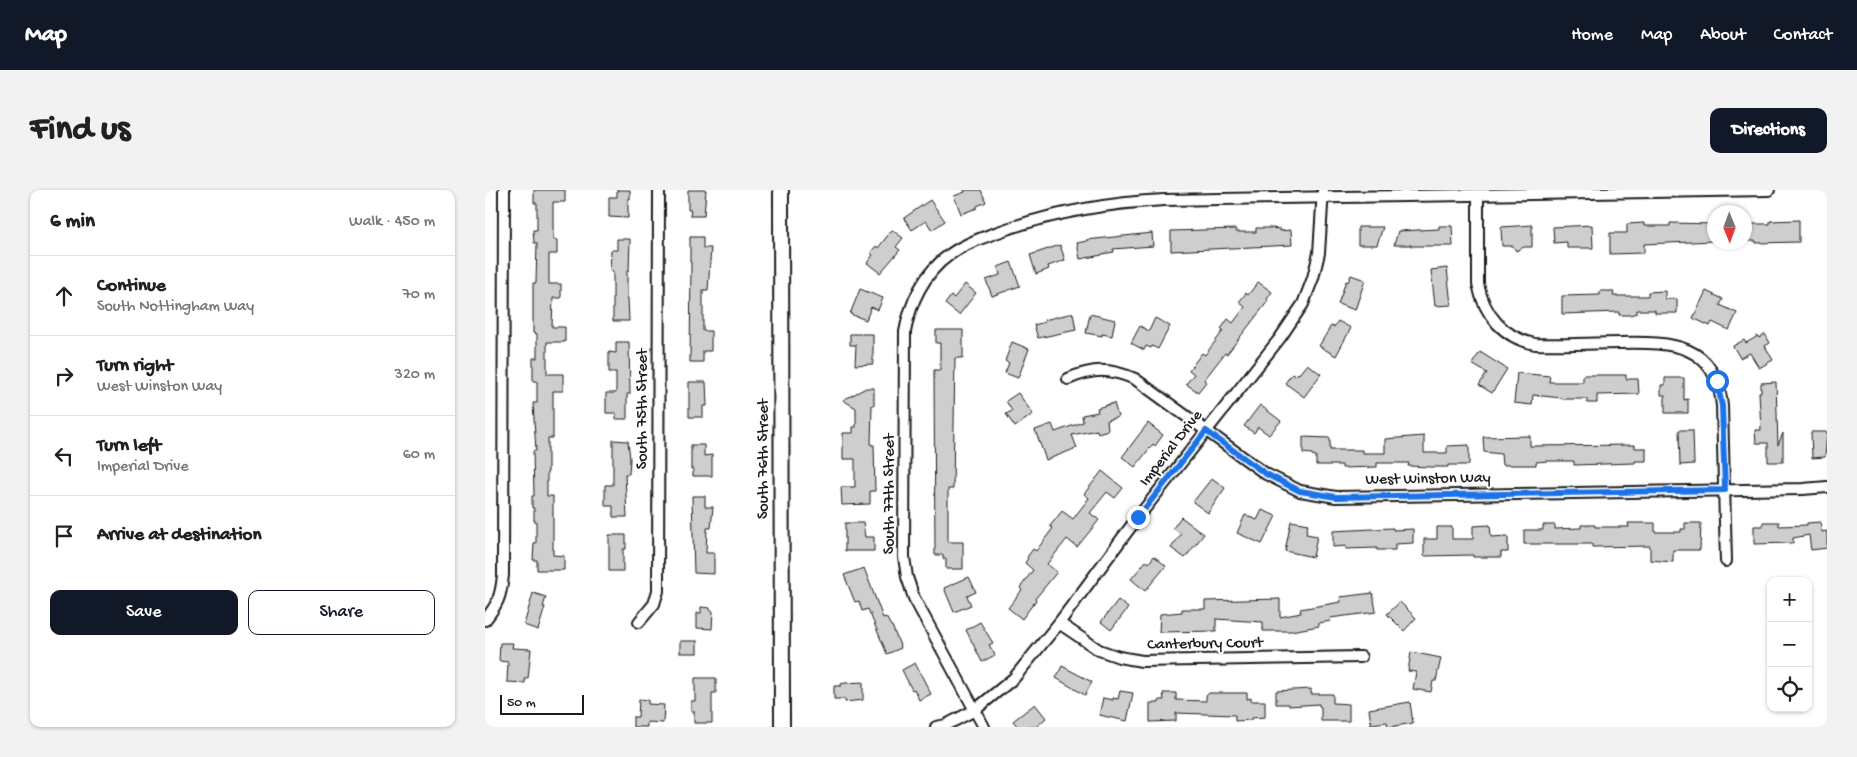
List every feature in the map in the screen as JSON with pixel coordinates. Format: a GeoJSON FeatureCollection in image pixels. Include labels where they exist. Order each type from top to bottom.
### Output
{"type":"FeatureCollection","features":[{"type":"Feature","properties":{"kind":"main road","name":"South 76th Street"},"geometry":{"type":"LineString","coordinates":[[781,190],[782,727]]}},
{"type":"Feature","properties":{"kind":"street"},"geometry":{"type":"LineString","coordinates":[[485,620],[496,607],[502,592],[503,575],[504,190]]}},
{"type":"Feature","properties":{"kind":"street","name":"South 75th Street"},"geometry":{"type":"LineString","coordinates":[[639,622],[654,604],[658,591],[659,190]]}},
{"type":"Feature","properties":{"kind":"street","name":"South 77th Street"},"geometry":{"type":"LineString","coordinates":[[985,727],[917,604],[907,577],[904,556],[905,332],[910,310],[916,296],[930,274],[949,255],[987,236],[1026,222],[1061,213],[1098,206],[1164,200],[1323,194],[1478,196],[1769,190]]}},
{"type":"Feature","properties":{"kind":"street","name":"Imperial Drive"},"geometry":{"type":"LineString","coordinates":[[936,727],[946,725],[975,710],[1015,678],[1059,623],[1138,517],[1280,338],[1303,304],[1313,278],[1319,253],[1323,194]]}},
{"type":"Feature","properties":{"kind":"street"},"geometry":{"type":"LineString","coordinates":[[1478,196],[1479,284],[1484,306],[1495,322],[1510,335],[1535,344],[1661,343],[1680,346],[1696,354],[1714,373],[1720,389],[1722,406],[1726,561]]}},
{"type":"Feature","properties":{"kind":"street","name":"West Winston Way"},"geometry":{"type":"LineString","coordinates":[[1068,379],[1085,372],[1100,370],[1123,374],[1135,379],[1266,474],[1300,491],[1336,497],[1827,487]]}},
{"type":"Feature","properties":{"kind":"street","name":"Canterbury Court"},"geometry":{"type":"LineString","coordinates":[[1059,623],[1099,650],[1119,657],[1142,661],[1361,657]]}},
{"type":"Feature","properties":{"kind":"building"},"geometry":{"type":"Polygon","coordinates":[[[534,190],[565,190],[565,202],[553,202],[553,240],[557,240],[557,254],[549,254],[549,284],[561,284],[561,298],[553,298],[552,327],[565,327],[565,342],[547,342],[547,374],[563,374],[563,391],[553,391],[553,438],[548,438],[547,496],[553,496],[553,555],[564,556],[564,570],[537,570],[537,560],[533,560],[534,543],[536,543],[536,521],[534,521],[534,508],[532,508],[532,496],[534,496],[533,451],[536,451],[533,403],[537,403],[537,381],[533,381],[533,358],[537,358],[537,334],[533,333],[533,283],[536,283],[537,243],[534,243],[533,230],[537,230],[537,203],[534,203],[534,190]]]}},
{"type":"Feature","properties":{"kind":"building"},"geometry":{"type":"Polygon","coordinates":[[[617,190],[630,190],[628,218],[609,217],[609,197],[617,197],[617,190]]]}},
{"type":"Feature","properties":{"kind":"building"},"geometry":{"type":"Polygon","coordinates":[[[688,190],[706,190],[704,216],[690,216],[691,210],[688,210],[688,190]]]}},
{"type":"Feature","properties":{"kind":"building"},"geometry":{"type":"Polygon","coordinates":[[[964,190],[981,190],[986,202],[977,206],[977,208],[961,214],[954,196],[965,192],[964,190]]]}},
{"type":"Feature","properties":{"kind":"building"},"geometry":{"type":"Polygon","coordinates":[[[930,200],[945,221],[932,230],[926,221],[912,230],[904,218],[930,200]]]}},
{"type":"Feature","properties":{"kind":"building"},"geometry":{"type":"Polygon","coordinates":[[[1799,220],[1799,242],[1756,243],[1756,241],[1752,241],[1752,224],[1770,224],[1770,221],[1799,220]]]}},
{"type":"Feature","properties":{"kind":"building"},"geometry":{"type":"Polygon","coordinates":[[[1644,223],[1644,226],[1670,226],[1670,223],[1707,224],[1707,241],[1644,244],[1644,253],[1610,254],[1610,233],[1627,233],[1627,224],[1644,223]]]}},
{"type":"Feature","properties":{"kind":"building"},"geometry":{"type":"Polygon","coordinates":[[[1532,225],[1532,247],[1524,247],[1516,251],[1513,246],[1502,246],[1501,227],[1532,225]]]}},
{"type":"Feature","properties":{"kind":"building"},"geometry":{"type":"Polygon","coordinates":[[[1592,225],[1593,248],[1567,248],[1567,242],[1554,243],[1553,227],[1592,225]]]}},
{"type":"Feature","properties":{"kind":"building"},"geometry":{"type":"Polygon","coordinates":[[[1439,226],[1452,226],[1453,246],[1394,245],[1398,231],[1439,229],[1439,226]]]}},
{"type":"Feature","properties":{"kind":"building"},"geometry":{"type":"Polygon","coordinates":[[[1358,227],[1383,227],[1377,245],[1358,245],[1358,227]]]}},
{"type":"Feature","properties":{"kind":"building"},"geometry":{"type":"Polygon","coordinates":[[[1256,228],[1280,229],[1280,231],[1291,230],[1292,245],[1171,251],[1171,231],[1236,229],[1236,232],[1256,232],[1256,228]]]}},
{"type":"Feature","properties":{"kind":"building"},"geometry":{"type":"Polygon","coordinates":[[[892,230],[903,238],[896,247],[900,250],[880,273],[867,263],[873,255],[870,253],[876,246],[878,248],[892,230]]]}},
{"type":"Feature","properties":{"kind":"building"},"geometry":{"type":"Polygon","coordinates":[[[1152,233],[1153,246],[1113,249],[1114,252],[1080,259],[1077,243],[1086,240],[1152,233]]]}},
{"type":"Feature","properties":{"kind":"building"},"geometry":{"type":"Polygon","coordinates":[[[690,237],[703,237],[703,248],[711,248],[708,290],[703,290],[703,331],[711,331],[711,351],[703,351],[703,362],[690,362],[690,237]]]}},
{"type":"Feature","properties":{"kind":"building"},"geometry":{"type":"Polygon","coordinates":[[[617,239],[630,239],[629,271],[627,271],[629,321],[613,321],[613,271],[610,271],[611,250],[617,250],[617,239]]]}},
{"type":"Feature","properties":{"kind":"building"},"geometry":{"type":"Polygon","coordinates":[[[1060,245],[1065,260],[1048,266],[1049,269],[1036,274],[1030,255],[1060,245]]]}},
{"type":"Feature","properties":{"kind":"building"},"geometry":{"type":"Polygon","coordinates":[[[1011,262],[1020,286],[992,296],[986,280],[1000,275],[998,267],[1011,262]]]}},
{"type":"Feature","properties":{"kind":"building"},"geometry":{"type":"Polygon","coordinates":[[[1447,268],[1451,305],[1435,306],[1431,270],[1447,268]]]}},
{"type":"Feature","properties":{"kind":"building"},"geometry":{"type":"Polygon","coordinates":[[[1351,275],[1365,280],[1355,310],[1338,304],[1346,281],[1348,282],[1351,275]]]}},
{"type":"Feature","properties":{"kind":"building"},"geometry":{"type":"Polygon","coordinates":[[[1258,282],[1272,292],[1267,299],[1268,301],[1227,354],[1225,353],[1204,380],[1206,382],[1198,392],[1186,384],[1194,374],[1189,370],[1202,353],[1205,355],[1223,331],[1221,329],[1228,319],[1233,323],[1245,307],[1239,302],[1246,293],[1248,295],[1258,282]]]}},
{"type":"Feature","properties":{"kind":"building"},"geometry":{"type":"Polygon","coordinates":[[[965,284],[976,293],[959,315],[945,304],[951,296],[954,298],[965,284]]]}},
{"type":"Feature","properties":{"kind":"building"},"geometry":{"type":"Polygon","coordinates":[[[860,289],[883,298],[878,310],[871,307],[866,320],[850,314],[860,289]]]}},
{"type":"Feature","properties":{"kind":"building"},"geometry":{"type":"Polygon","coordinates":[[[1600,291],[1614,291],[1613,296],[1648,296],[1648,292],[1665,291],[1665,299],[1677,299],[1677,313],[1655,313],[1655,310],[1637,310],[1637,313],[1630,315],[1619,315],[1619,312],[1562,314],[1562,296],[1600,295],[1600,291]]]}},
{"type":"Feature","properties":{"kind":"building"},"geometry":{"type":"Polygon","coordinates":[[[1706,291],[1723,299],[1720,305],[1737,313],[1729,330],[1712,322],[1710,326],[1693,318],[1706,291]]]}},
{"type":"Feature","properties":{"kind":"building"},"geometry":{"type":"Polygon","coordinates":[[[1073,313],[1076,330],[1038,338],[1034,325],[1045,322],[1044,320],[1073,313]]]}},
{"type":"Feature","properties":{"kind":"building"},"geometry":{"type":"Polygon","coordinates":[[[1090,314],[1115,320],[1112,336],[1086,333],[1090,314]]]}},
{"type":"Feature","properties":{"kind":"building"},"geometry":{"type":"Polygon","coordinates":[[[1155,318],[1170,326],[1158,349],[1146,346],[1144,350],[1131,343],[1140,326],[1149,331],[1155,318]]]}},
{"type":"Feature","properties":{"kind":"building"},"geometry":{"type":"Polygon","coordinates":[[[1338,321],[1351,328],[1336,356],[1319,346],[1331,326],[1334,327],[1338,321]]]}},
{"type":"Feature","properties":{"kind":"building"},"geometry":{"type":"Polygon","coordinates":[[[936,330],[963,330],[963,358],[955,358],[953,489],[948,489],[948,542],[963,542],[963,569],[946,569],[946,559],[943,559],[943,555],[935,555],[934,370],[940,370],[940,343],[936,343],[936,330]]]}},
{"type":"Feature","properties":{"kind":"building"},"geometry":{"type":"Polygon","coordinates":[[[850,334],[873,334],[873,364],[855,365],[856,345],[850,345],[850,334]]]}},
{"type":"Feature","properties":{"kind":"building"},"geometry":{"type":"Polygon","coordinates":[[[1765,334],[1770,343],[1765,346],[1773,360],[1759,368],[1750,353],[1740,358],[1733,346],[1744,340],[1746,343],[1765,334]]]}},
{"type":"Feature","properties":{"kind":"building"},"geometry":{"type":"Polygon","coordinates":[[[616,342],[629,342],[630,394],[627,394],[627,419],[616,419],[616,413],[606,413],[606,393],[616,393],[616,372],[609,372],[609,352],[616,353],[616,342]]]}},
{"type":"Feature","properties":{"kind":"building"},"geometry":{"type":"Polygon","coordinates":[[[1012,342],[1029,349],[1018,378],[1005,373],[1009,363],[1005,361],[1012,342]]]}},
{"type":"Feature","properties":{"kind":"building"},"geometry":{"type":"Polygon","coordinates":[[[1480,352],[1507,369],[1492,393],[1479,385],[1487,373],[1472,364],[1480,352]]]}},
{"type":"Feature","properties":{"kind":"building"},"geometry":{"type":"Polygon","coordinates":[[[1307,364],[1321,374],[1304,397],[1285,383],[1292,374],[1295,376],[1299,374],[1307,364]]]}},
{"type":"Feature","properties":{"kind":"building"},"geometry":{"type":"Polygon","coordinates":[[[1517,373],[1550,376],[1549,382],[1583,382],[1583,375],[1626,375],[1626,379],[1638,379],[1639,394],[1597,395],[1597,403],[1587,403],[1587,399],[1562,399],[1533,395],[1532,405],[1514,403],[1517,373]]]}},
{"type":"Feature","properties":{"kind":"building"},"geometry":{"type":"Polygon","coordinates":[[[1665,378],[1684,378],[1684,400],[1688,399],[1688,413],[1665,413],[1665,395],[1661,395],[1661,385],[1665,385],[1665,378]]]}},
{"type":"Feature","properties":{"kind":"building"},"geometry":{"type":"Polygon","coordinates":[[[689,382],[706,382],[707,406],[703,406],[703,417],[689,417],[689,382]]]}},
{"type":"Feature","properties":{"kind":"building"},"geometry":{"type":"Polygon","coordinates":[[[1776,382],[1778,445],[1783,433],[1783,462],[1768,462],[1768,443],[1756,443],[1755,430],[1761,430],[1759,392],[1761,392],[1761,383],[1776,382]]]}},
{"type":"Feature","properties":{"kind":"building"},"geometry":{"type":"Polygon","coordinates":[[[866,388],[874,388],[871,445],[874,445],[875,491],[870,491],[870,504],[842,505],[841,487],[855,487],[855,459],[843,459],[843,433],[853,433],[853,427],[856,427],[856,408],[843,400],[866,388]]]}},
{"type":"Feature","properties":{"kind":"building"},"geometry":{"type":"Polygon","coordinates":[[[1018,393],[1033,414],[1015,427],[1006,414],[1012,411],[1006,401],[1018,393]]]}},
{"type":"Feature","properties":{"kind":"building"},"geometry":{"type":"Polygon","coordinates":[[[1114,403],[1118,417],[1107,420],[1108,430],[1098,433],[1097,430],[1072,435],[1077,448],[1046,460],[1035,430],[1052,424],[1055,432],[1083,422],[1082,415],[1098,412],[1097,408],[1114,403]]]}},
{"type":"Feature","properties":{"kind":"building"},"geometry":{"type":"Polygon","coordinates":[[[1260,405],[1281,421],[1269,435],[1258,427],[1254,433],[1244,426],[1260,405]]]}},
{"type":"Feature","properties":{"kind":"building"},"geometry":{"type":"Polygon","coordinates":[[[1148,423],[1163,435],[1155,446],[1153,444],[1135,467],[1122,457],[1148,423]]]}},
{"type":"Feature","properties":{"kind":"building"},"geometry":{"type":"Polygon","coordinates":[[[1679,430],[1693,430],[1694,464],[1680,465],[1679,430]]]}},
{"type":"Feature","properties":{"kind":"building"},"geometry":{"type":"Polygon","coordinates":[[[1811,432],[1827,432],[1825,457],[1812,458],[1811,432]]]}},
{"type":"Feature","properties":{"kind":"building"},"geometry":{"type":"Polygon","coordinates":[[[1424,436],[1424,453],[1447,453],[1447,446],[1469,445],[1469,465],[1432,467],[1408,466],[1409,463],[1377,463],[1377,467],[1342,468],[1342,465],[1316,465],[1316,456],[1303,453],[1303,437],[1330,438],[1330,450],[1362,450],[1362,453],[1385,453],[1385,439],[1424,436]]]}},
{"type":"Feature","properties":{"kind":"building"},"geometry":{"type":"Polygon","coordinates":[[[1530,436],[1530,446],[1635,445],[1635,448],[1646,448],[1646,461],[1574,465],[1574,461],[1548,461],[1536,462],[1536,465],[1502,465],[1501,454],[1484,452],[1483,437],[1530,436]]]}},
{"type":"Feature","properties":{"kind":"building"},"geometry":{"type":"Polygon","coordinates":[[[613,440],[628,441],[629,474],[625,474],[627,517],[613,517],[613,506],[605,506],[605,485],[613,485],[613,440]]]}},
{"type":"Feature","properties":{"kind":"building"},"geometry":{"type":"Polygon","coordinates":[[[691,445],[704,445],[704,456],[712,455],[712,476],[693,476],[693,469],[691,469],[691,445]]]}},
{"type":"Feature","properties":{"kind":"building"},"geometry":{"type":"Polygon","coordinates":[[[1102,471],[1123,488],[1115,498],[1107,492],[1090,513],[1099,520],[1077,547],[1067,539],[1047,564],[1057,572],[1035,599],[1022,619],[1008,608],[1022,590],[1020,588],[1033,570],[1025,563],[1027,557],[1033,549],[1036,551],[1053,528],[1050,526],[1062,511],[1073,519],[1089,498],[1084,494],[1102,471]]]}},
{"type":"Feature","properties":{"kind":"building"},"geometry":{"type":"Polygon","coordinates":[[[1212,478],[1225,488],[1208,513],[1193,502],[1212,478]]]}},
{"type":"Feature","properties":{"kind":"building"},"geometry":{"type":"Polygon","coordinates":[[[692,496],[705,496],[705,507],[713,507],[711,528],[707,528],[706,553],[714,553],[714,574],[694,573],[692,496]]]}},
{"type":"Feature","properties":{"kind":"building"},"geometry":{"type":"Polygon","coordinates":[[[1262,510],[1276,516],[1262,544],[1237,533],[1245,515],[1257,520],[1262,510]]]}},
{"type":"Feature","properties":{"kind":"building"},"geometry":{"type":"Polygon","coordinates":[[[1181,517],[1204,534],[1185,558],[1171,548],[1181,534],[1173,528],[1181,517]]]}},
{"type":"Feature","properties":{"kind":"building"},"geometry":{"type":"Polygon","coordinates":[[[1291,521],[1308,524],[1306,534],[1317,536],[1313,557],[1285,551],[1291,521]]]}},
{"type":"Feature","properties":{"kind":"building"},"geometry":{"type":"Polygon","coordinates":[[[1763,522],[1779,522],[1779,526],[1807,525],[1807,523],[1820,522],[1822,532],[1827,531],[1827,548],[1811,550],[1809,535],[1793,538],[1793,543],[1754,544],[1754,526],[1763,526],[1763,522]]]}},
{"type":"Feature","properties":{"kind":"building"},"geometry":{"type":"Polygon","coordinates":[[[845,523],[863,523],[865,537],[874,537],[874,551],[845,551],[845,523]]]}},
{"type":"Feature","properties":{"kind":"building"},"geometry":{"type":"Polygon","coordinates":[[[1628,523],[1655,523],[1655,532],[1681,532],[1681,529],[1685,529],[1685,523],[1701,523],[1700,550],[1673,550],[1673,562],[1650,560],[1650,546],[1592,547],[1592,544],[1524,544],[1524,530],[1543,530],[1543,525],[1555,525],[1555,529],[1581,528],[1581,525],[1629,527],[1628,523]]]}},
{"type":"Feature","properties":{"kind":"building"},"geometry":{"type":"Polygon","coordinates":[[[1490,525],[1491,537],[1508,536],[1508,552],[1501,552],[1501,557],[1473,557],[1473,555],[1424,556],[1424,539],[1437,539],[1437,527],[1452,527],[1452,539],[1473,539],[1473,526],[1490,525]]]}},
{"type":"Feature","properties":{"kind":"building"},"geometry":{"type":"Polygon","coordinates":[[[1393,528],[1393,530],[1413,529],[1413,543],[1395,544],[1395,550],[1377,550],[1377,548],[1346,549],[1346,546],[1333,547],[1333,531],[1393,528]]]}},
{"type":"Feature","properties":{"kind":"building"},"geometry":{"type":"Polygon","coordinates":[[[609,535],[626,535],[626,549],[623,549],[623,571],[609,571],[609,535]]]}},
{"type":"Feature","properties":{"kind":"building"},"geometry":{"type":"Polygon","coordinates":[[[1154,556],[1166,566],[1145,591],[1131,579],[1146,561],[1149,563],[1154,556]]]}},
{"type":"Feature","properties":{"kind":"building"},"geometry":{"type":"Polygon","coordinates":[[[864,568],[883,618],[886,617],[892,626],[901,648],[887,654],[868,609],[862,611],[859,601],[855,602],[844,575],[864,568]]]}},
{"type":"Feature","properties":{"kind":"building"},"geometry":{"type":"Polygon","coordinates":[[[969,577],[976,592],[967,596],[971,605],[954,612],[944,588],[969,577]]]}},
{"type":"Feature","properties":{"kind":"building"},"geometry":{"type":"Polygon","coordinates":[[[533,593],[546,597],[538,630],[524,625],[533,593]]]}},
{"type":"Feature","properties":{"kind":"building"},"geometry":{"type":"Polygon","coordinates":[[[1373,593],[1376,612],[1330,618],[1331,621],[1319,623],[1319,626],[1291,631],[1263,631],[1263,622],[1216,619],[1216,631],[1159,632],[1160,614],[1182,612],[1182,609],[1205,609],[1205,601],[1280,599],[1280,617],[1301,613],[1300,609],[1341,602],[1340,597],[1373,593]]]}},
{"type":"Feature","properties":{"kind":"building"},"geometry":{"type":"Polygon","coordinates":[[[1118,600],[1128,608],[1111,630],[1101,622],[1118,600]]]}},
{"type":"Feature","properties":{"kind":"building"},"geometry":{"type":"Polygon","coordinates":[[[1400,602],[1416,618],[1404,631],[1387,614],[1400,602]]]}},
{"type":"Feature","properties":{"kind":"building"},"geometry":{"type":"Polygon","coordinates":[[[701,607],[710,608],[710,611],[713,611],[712,629],[697,628],[697,613],[701,613],[701,607]]]}},
{"type":"Feature","properties":{"kind":"building"},"geometry":{"type":"Polygon","coordinates":[[[980,622],[993,643],[989,645],[995,655],[982,662],[966,630],[980,622]]]}},
{"type":"Feature","properties":{"kind":"building"},"geometry":{"type":"Polygon","coordinates":[[[680,641],[697,641],[697,653],[680,653],[680,641]]]}},
{"type":"Feature","properties":{"kind":"building"},"geometry":{"type":"Polygon","coordinates":[[[500,643],[513,643],[512,648],[531,649],[528,678],[525,678],[525,683],[507,682],[508,662],[499,661],[500,643]]]}},
{"type":"Feature","properties":{"kind":"building"},"geometry":{"type":"Polygon","coordinates":[[[1411,652],[1441,658],[1436,681],[1433,681],[1431,692],[1413,689],[1416,672],[1408,671],[1411,652]]]}},
{"type":"Feature","properties":{"kind":"building"},"geometry":{"type":"Polygon","coordinates":[[[915,663],[931,694],[919,700],[902,670],[915,663]]]}},
{"type":"Feature","properties":{"kind":"building"},"geometry":{"type":"Polygon","coordinates":[[[1062,666],[1092,682],[1085,695],[1056,678],[1062,666]]]}},
{"type":"Feature","properties":{"kind":"building"},"geometry":{"type":"Polygon","coordinates":[[[695,678],[716,678],[716,693],[712,693],[712,723],[694,723],[694,711],[691,711],[691,701],[695,701],[695,678]]]}},
{"type":"Feature","properties":{"kind":"building"},"geometry":{"type":"Polygon","coordinates":[[[863,682],[863,700],[845,702],[845,699],[834,699],[834,686],[863,682]]]}},
{"type":"Feature","properties":{"kind":"building"},"geometry":{"type":"Polygon","coordinates":[[[1311,689],[1311,694],[1333,694],[1333,703],[1349,704],[1349,721],[1321,721],[1321,707],[1319,704],[1289,706],[1289,704],[1276,704],[1276,691],[1311,689]]]}},
{"type":"Feature","properties":{"kind":"building"},"geometry":{"type":"Polygon","coordinates":[[[1120,691],[1133,693],[1127,721],[1099,715],[1103,698],[1118,699],[1120,691]]]}},
{"type":"Feature","properties":{"kind":"building"},"geometry":{"type":"Polygon","coordinates":[[[1163,693],[1176,693],[1176,700],[1206,701],[1206,696],[1209,693],[1247,693],[1247,699],[1251,698],[1251,701],[1265,701],[1265,717],[1235,721],[1235,715],[1176,713],[1176,721],[1150,722],[1150,703],[1159,703],[1159,700],[1164,700],[1163,693]]]}},
{"type":"Feature","properties":{"kind":"building"},"geometry":{"type":"Polygon","coordinates":[[[639,699],[648,700],[648,704],[664,705],[663,723],[647,722],[647,727],[633,727],[633,717],[638,717],[639,699]]]}},
{"type":"Feature","properties":{"kind":"building"},"geometry":{"type":"Polygon","coordinates":[[[1410,702],[1413,723],[1390,727],[1388,727],[1387,722],[1371,724],[1369,709],[1410,702]]]}},
{"type":"Feature","properties":{"kind":"building"},"geometry":{"type":"Polygon","coordinates":[[[1035,704],[1046,718],[1036,727],[1018,727],[1013,721],[1035,704]]]}},
{"type":"Feature","properties":{"kind":"route"},"geometry":{"type":"LineString","coordinates":[[1138,517],[1206,431],[1266,474],[1300,491],[1336,497],[1725,490],[1722,398],[1717,381]]}}]}
